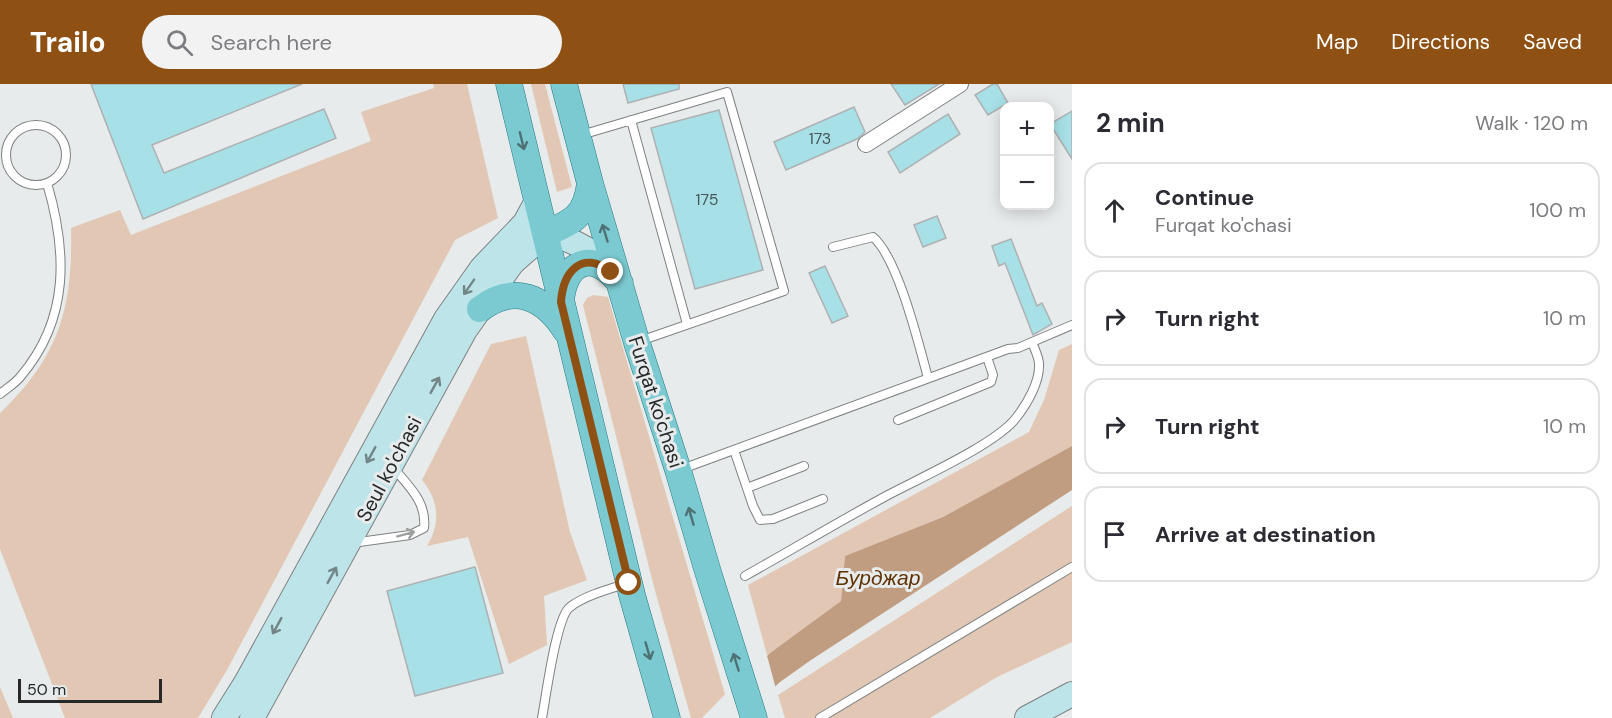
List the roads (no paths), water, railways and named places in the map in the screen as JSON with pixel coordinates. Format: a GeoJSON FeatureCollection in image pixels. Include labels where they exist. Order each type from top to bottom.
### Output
{"type":"FeatureCollection","features":[{"type":"Feature","properties":{"kind":"main road"},"geometry":{"type":"LineString","coordinates":[[509,84],[630,589],[668,718]]}},
{"type":"Feature","properties":{"kind":"main road","name":"Furqat ko'chasi"},"geometry":{"type":"LineString","coordinates":[[564,84],[590,183],[637,343],[754,718]]}},
{"type":"Feature","properties":{"kind":"main road","name":"Seul ko'chasi"},"geometry":{"type":"LineString","coordinates":[[252,718],[465,330],[512,263],[545,234],[570,223],[581,213],[588,200],[590,183]]}},
{"type":"Feature","properties":{"kind":"main road","name":"Seul ko'chasi"},"geometry":{"type":"LineString","coordinates":[[224,718],[246,683],[446,319],[482,268],[525,223],[537,201]]}},
{"type":"Feature","properties":{"kind":"main road"},"geometry":{"type":"LineString","coordinates":[[545,234],[585,248],[603,262],[620,283]]}},
{"type":"Feature","properties":{"kind":"main road","name":"Seul ko'chasi"},"geometry":{"type":"LineString","coordinates":[[507,243],[524,236],[545,234]]}},
{"type":"Feature","properties":{"kind":"main road"},"geometry":{"type":"LineString","coordinates":[[561,302],[566,279],[573,269],[583,263],[600,265],[611,272],[620,283]]}},
{"type":"Feature","properties":{"kind":"main road"},"geometry":{"type":"LineString","coordinates":[[480,309],[499,297],[510,295],[529,297],[551,311],[570,339]]}},
{"type":"Feature","properties":{"kind":"main road"},"geometry":{"type":"LineString","coordinates":[[1027,718],[1072,694]]}},
{"type":"Feature","properties":{"kind":"street"},"geometry":{"type":"LineString","coordinates":[[866,144],[960,84]]}},
{"type":"Feature","properties":{"kind":"lane"},"geometry":{"type":"LineString","coordinates":[[578,136],[727,92],[784,291],[637,343]]}},
{"type":"Feature","properties":{"kind":"lane"},"geometry":{"type":"LineString","coordinates":[[631,120],[687,324]]}},
{"type":"Feature","properties":{"kind":"lane"},"geometry":{"type":"LineString","coordinates":[[40,125],[49,128],[63,141],[66,161],[62,171],[47,183],[28,184],[19,180],[7,163],[8,145],[13,136],[29,126],[40,125]]}},
{"type":"Feature","properties":{"kind":"lane"},"geometry":{"type":"LineString","coordinates":[[0,394],[21,377],[36,354],[49,330],[59,300],[61,247],[57,218],[47,183]]}},
{"type":"Feature","properties":{"kind":"lane"},"geometry":{"type":"LineString","coordinates":[[832,248],[873,237],[880,243],[894,271],[928,378]]}},
{"type":"Feature","properties":{"kind":"lane"},"geometry":{"type":"LineString","coordinates":[[678,470],[1072,326]]}},
{"type":"Feature","properties":{"kind":"lane"},"geometry":{"type":"LineString","coordinates":[[745,576],[972,450],[1015,420],[1028,400],[1035,383],[1039,363],[1032,342]]}},
{"type":"Feature","properties":{"kind":"lane"},"geometry":{"type":"LineString","coordinates":[[898,420],[991,382],[993,375],[987,357]]}},
{"type":"Feature","properties":{"kind":"lane"},"geometry":{"type":"LineString","coordinates":[[734,450],[760,520],[773,519],[823,499]]}},
{"type":"Feature","properties":{"kind":"lane"},"geometry":{"type":"LineString","coordinates":[[349,544],[410,535],[424,528],[425,515],[421,502],[391,465]]}},
{"type":"Feature","properties":{"kind":"lane"},"geometry":{"type":"LineString","coordinates":[[747,488],[804,466]]}},
{"type":"Feature","properties":{"kind":"lane"},"geometry":{"type":"LineString","coordinates":[[820,718],[1072,567]]}},
{"type":"Feature","properties":{"kind":"lane"},"geometry":{"type":"LineString","coordinates":[[542,718],[560,626],[568,608],[603,591],[630,589]]}},
{"type":"Feature","properties":{"kind":"water","name":"Бурджар"},"geometry":{"type":"Polygon","coordinates":[[[1072,446],[1072,490],[811,660],[780,682],[742,718],[705,718],[770,653],[841,601],[845,556],[943,517],[1072,446]]]}}]}
